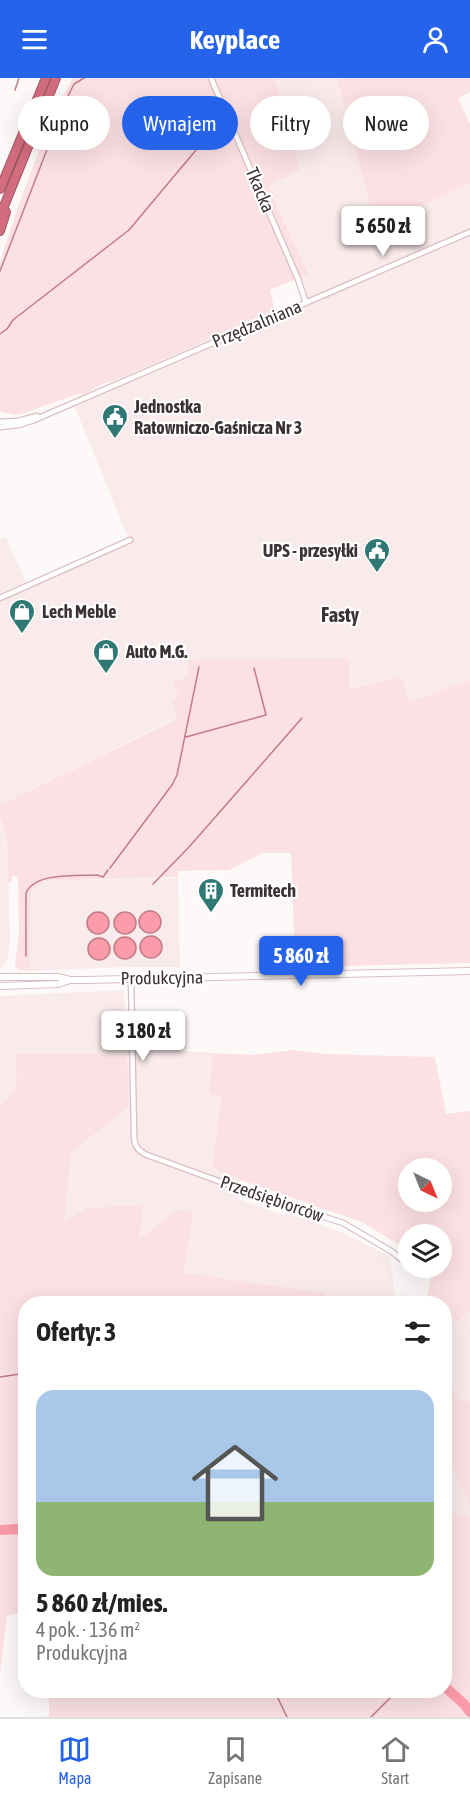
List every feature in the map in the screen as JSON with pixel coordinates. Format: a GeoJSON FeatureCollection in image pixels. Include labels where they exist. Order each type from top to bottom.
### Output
{"type":"FeatureCollection","features":[{"type":"Feature","properties":{"kind":"highway"},"geometry":{"type":"LineString","coordinates":[[36,96],[40,78]]}},
{"type":"Feature","properties":{"kind":"highway"},"geometry":{"type":"LineString","coordinates":[[38,96],[46,78]]}},
{"type":"Feature","properties":{"kind":"highway"},"geometry":{"type":"LineString","coordinates":[[49,96],[56,78]]}},
{"type":"Feature","properties":{"kind":"highway"},"geometry":{"type":"LineString","coordinates":[[51,96],[62,78]]}},
{"type":"Feature","properties":{"kind":"highway"},"geometry":{"type":"LineString","coordinates":[[0,189],[18,145]]}},
{"type":"Feature","properties":{"kind":"highway"},"geometry":{"type":"LineString","coordinates":[[0,216],[27,150]]}},
{"type":"Feature","properties":{"kind":"highway"},"geometry":{"type":"LineString","coordinates":[[0,231],[15,180]]}},
{"type":"Feature","properties":{"kind":"street","name":"Tkacka"},"geometry":{"type":"LineString","coordinates":[[211,78],[298,279],[306,303]]}},
{"type":"Feature","properties":{"kind":"street","name":"Przędzalniana"},"geometry":{"type":"LineString","coordinates":[[0,427],[26,423],[470,232]]}},
{"type":"Feature","properties":{"kind":"street","name":"Przędzalniana"},"geometry":{"type":"LineString","coordinates":[[0,422],[18,421],[43,415]]}},
{"type":"Feature","properties":{"kind":"street"},"geometry":{"type":"LineString","coordinates":[[0,598],[130,540]]}},
{"type":"Feature","properties":{"kind":"street","name":"Produkcyjna"},"geometry":{"type":"LineString","coordinates":[[0,977],[58,977],[70,980],[470,971]]}},
{"type":"Feature","properties":{"kind":"street"},"geometry":{"type":"LineString","coordinates":[[10,976],[10,985]]}},
{"type":"Feature","properties":{"kind":"street","name":"Przedsiębiorców"},"geometry":{"type":"LineString","coordinates":[[131,979],[134,1133],[138,1149],[147,1155],[254,1194],[343,1223],[398,1257]]}},
{"type":"Feature","properties":{"kind":"street","name":"Produkcyjna"},"geometry":{"type":"LineString","coordinates":[[0,986],[58,984],[70,980]]}},
{"type":"Feature","properties":{"kind":"shaded area"},"geometry":{"type":"Polygon","coordinates":[[[73,78],[275,78],[280,96],[250,96],[250,150],[294,150],[299,170],[268,186],[309,274],[270,290],[274,308],[258,319],[101,385],[83,395],[81,393],[16,415],[0,412],[0,262],[14,218],[39,150],[110,150],[110,96],[63,96],[73,78]]]}},
{"type":"Feature","properties":{"kind":"shaded area"},"geometry":{"type":"Polygon","coordinates":[[[275,78],[337,78],[343,102],[343,150],[355,150],[375,227],[470,183],[470,680],[409,703],[349,690],[349,659],[187,676],[179,697],[175,719],[0,805],[0,540],[6,537],[26,583],[128,538],[74,405],[306,306],[297,278],[309,273],[268,185],[298,170],[293,150],[331,150],[331,96],[280,96],[275,78]]]}},
{"type":"Feature","properties":{"kind":"shaded area"},"geometry":{"type":"Polygon","coordinates":[[[337,78],[470,78],[470,92],[458,98],[470,124],[470,183],[375,227],[355,150],[429,150],[429,96],[343,96],[343,102],[337,78]]]}},
{"type":"Feature","properties":{"kind":"shaded area"},"geometry":{"type":"Polygon","coordinates":[[[349,658],[349,690],[401,676],[409,702],[470,680],[470,963],[295,967],[291,853],[263,853],[229,870],[178,871],[178,877],[44,881],[31,893],[29,960],[31,971],[19,970],[15,966],[19,933],[18,877],[12,876],[12,881],[8,883],[7,841],[0,819],[0,805],[175,720],[176,710],[171,700],[179,697],[173,683],[187,676],[189,660],[349,658]]]}},
{"type":"Feature","properties":{"kind":"shaded area"},"geometry":{"type":"Polygon","coordinates":[[[0,822],[7,841],[10,940],[7,961],[0,970],[0,822]]]}},
{"type":"Feature","properties":{"kind":"shaded area"},"geometry":{"type":"Polygon","coordinates":[[[178,878],[180,967],[31,971],[29,960],[31,893],[44,881],[178,878]]]}},
{"type":"Feature","properties":{"kind":"shaded area"},"geometry":{"type":"Polygon","coordinates":[[[150,911],[158,914],[161,922],[158,930],[150,933],[142,930],[139,922],[142,914],[150,911]]]}},
{"type":"Feature","properties":{"kind":"shaded area"},"geometry":{"type":"Polygon","coordinates":[[[98,912],[106,915],[109,923],[106,931],[98,934],[90,931],[87,923],[90,915],[98,912]]]}},
{"type":"Feature","properties":{"kind":"shaded area"},"geometry":{"type":"Polygon","coordinates":[[[125,912],[133,915],[136,923],[133,931],[125,934],[117,931],[114,923],[117,915],[125,912]]]}},
{"type":"Feature","properties":{"kind":"shaded area"},"geometry":{"type":"Polygon","coordinates":[[[151,936],[159,939],[162,947],[159,955],[151,958],[143,955],[140,947],[143,939],[151,936]]]}},
{"type":"Feature","properties":{"kind":"shaded area"},"geometry":{"type":"Polygon","coordinates":[[[125,937],[133,940],[136,948],[133,956],[125,959],[117,956],[114,948],[117,940],[125,937]]]}},
{"type":"Feature","properties":{"kind":"shaded area"},"geometry":{"type":"Polygon","coordinates":[[[99,938],[107,941],[110,949],[107,957],[99,960],[91,957],[88,949],[91,941],[99,938]]]}},
{"type":"Feature","properties":{"kind":"shaded area"},"geometry":{"type":"Polygon","coordinates":[[[124,990],[127,1046],[213,1053],[209,1094],[221,1095],[212,1167],[240,1180],[238,1199],[284,1215],[285,1212],[344,1233],[390,1257],[395,1296],[223,1296],[184,1273],[193,1214],[179,1209],[138,1239],[143,1205],[63,1222],[71,1153],[128,1107],[16,1085],[12,1095],[0,1105],[0,996],[124,990]]]}},
{"type":"Feature","properties":{"kind":"shaded area"},"geometry":{"type":"Polygon","coordinates":[[[293,1050],[326,1054],[435,1057],[446,1114],[470,1111],[470,1312],[452,1324],[452,1296],[427,1296],[431,1278],[452,1278],[452,1224],[398,1224],[398,1244],[362,1222],[240,1180],[212,1167],[221,1096],[209,1094],[213,1053],[254,1055],[293,1050]]]}},
{"type":"Feature","properties":{"kind":"shaded area"},"geometry":{"type":"Polygon","coordinates":[[[16,1054],[127,1054],[128,1107],[71,1153],[64,1222],[87,1208],[143,1205],[139,1239],[178,1209],[193,1213],[184,1273],[325,1293],[325,1296],[18,1296],[18,1614],[7,1616],[0,1674],[0,1105],[12,1094],[17,1077],[16,1054]]]}},
{"type":"Feature","properties":{"kind":"shaded area"},"geometry":{"type":"Polygon","coordinates":[[[470,1312],[470,1401],[458,1401],[452,1385],[452,1324],[470,1312]]]}},
{"type":"Feature","properties":{"kind":"shaded area"},"geometry":{"type":"Polygon","coordinates":[[[452,1385],[458,1401],[470,1401],[470,1508],[452,1466],[452,1385]]]}},
{"type":"Feature","properties":{"kind":"shaded area"},"geometry":{"type":"Polygon","coordinates":[[[452,1467],[470,1508],[470,1516],[452,1514],[452,1467]]]}},
{"type":"Feature","properties":{"kind":"shaded area"},"geometry":{"type":"Polygon","coordinates":[[[452,1514],[470,1516],[470,1717],[49,1717],[49,1698],[452,1698],[452,1514]]]}},
{"type":"Feature","properties":{"kind":"waterway"},"geometry":{"type":"LineString","coordinates":[[15,90],[19,78]]}},
{"type":"Feature","properties":{"kind":"waterway"},"geometry":{"type":"LineString","coordinates":[[0,271],[67,98],[74,84],[84,78]]}},
{"type":"Feature","properties":{"kind":"waterway"},"geometry":{"type":"LineString","coordinates":[[0,334],[13,320],[129,230],[196,150]]}},
{"type":"Feature","properties":{"kind":"waterway"},"geometry":{"type":"LineString","coordinates":[[110,868],[177,775],[199,667]]}},
{"type":"Feature","properties":{"kind":"waterway"},"geometry":{"type":"LineString","coordinates":[[186,737],[266,715],[254,668]]}},
{"type":"Feature","properties":{"kind":"waterway"},"geometry":{"type":"LineString","coordinates":[[153,884],[189,847],[302,718]]}},
{"type":"Feature","properties":{"kind":"waterway"},"geometry":{"type":"LineString","coordinates":[[26,956],[26,893],[31,886],[38,881],[57,876],[97,875],[103,877],[108,870]]}},
{"type":"Feature","properties":{"kind":"waterway"},"geometry":{"type":"LineString","coordinates":[[0,1377],[18,1374]]}},
{"type":"Feature","properties":{"kind":"waterway"},"geometry":{"type":"LineString","coordinates":[[0,1530],[18,1530]]}},
{"type":"Feature","properties":{"kind":"waterway"},"geometry":{"type":"LineString","coordinates":[[452,1693],[470,1712]]}},
{"type":"Feature","properties":{"kind":"waterway"},"geometry":{"type":"LineString","coordinates":[[278,1698],[287,1717]]}},
{"type":"Feature","properties":{"kind":"waterway"},"geometry":{"type":"LineString","coordinates":[[371,1717],[390,1698]]}},
{"type":"Feature","properties":{"kind":"place","name":"Jednostka Ratowniczo-Gaśnicza Nr 3"},"geometry":{"type":"Point","coordinates":[115,440]}},
{"type":"Feature","properties":{"kind":"place","name":"UPS - przesyłki"},"geometry":{"type":"Point","coordinates":[377,574]}},
{"type":"Feature","properties":{"kind":"place","name":"Lech Meble"},"geometry":{"type":"Point","coordinates":[22,635]}},
{"type":"Feature","properties":{"kind":"place","name":"Auto M.G."},"geometry":{"type":"Point","coordinates":[106,675]}},
{"type":"Feature","properties":{"kind":"place","name":"Termitech"},"geometry":{"type":"Point","coordinates":[211,914]}},
{"type":"Feature","properties":{"kind":"district","name":"Fasty"},"geometry":{"type":"Point","coordinates":[340,615]}}]}
